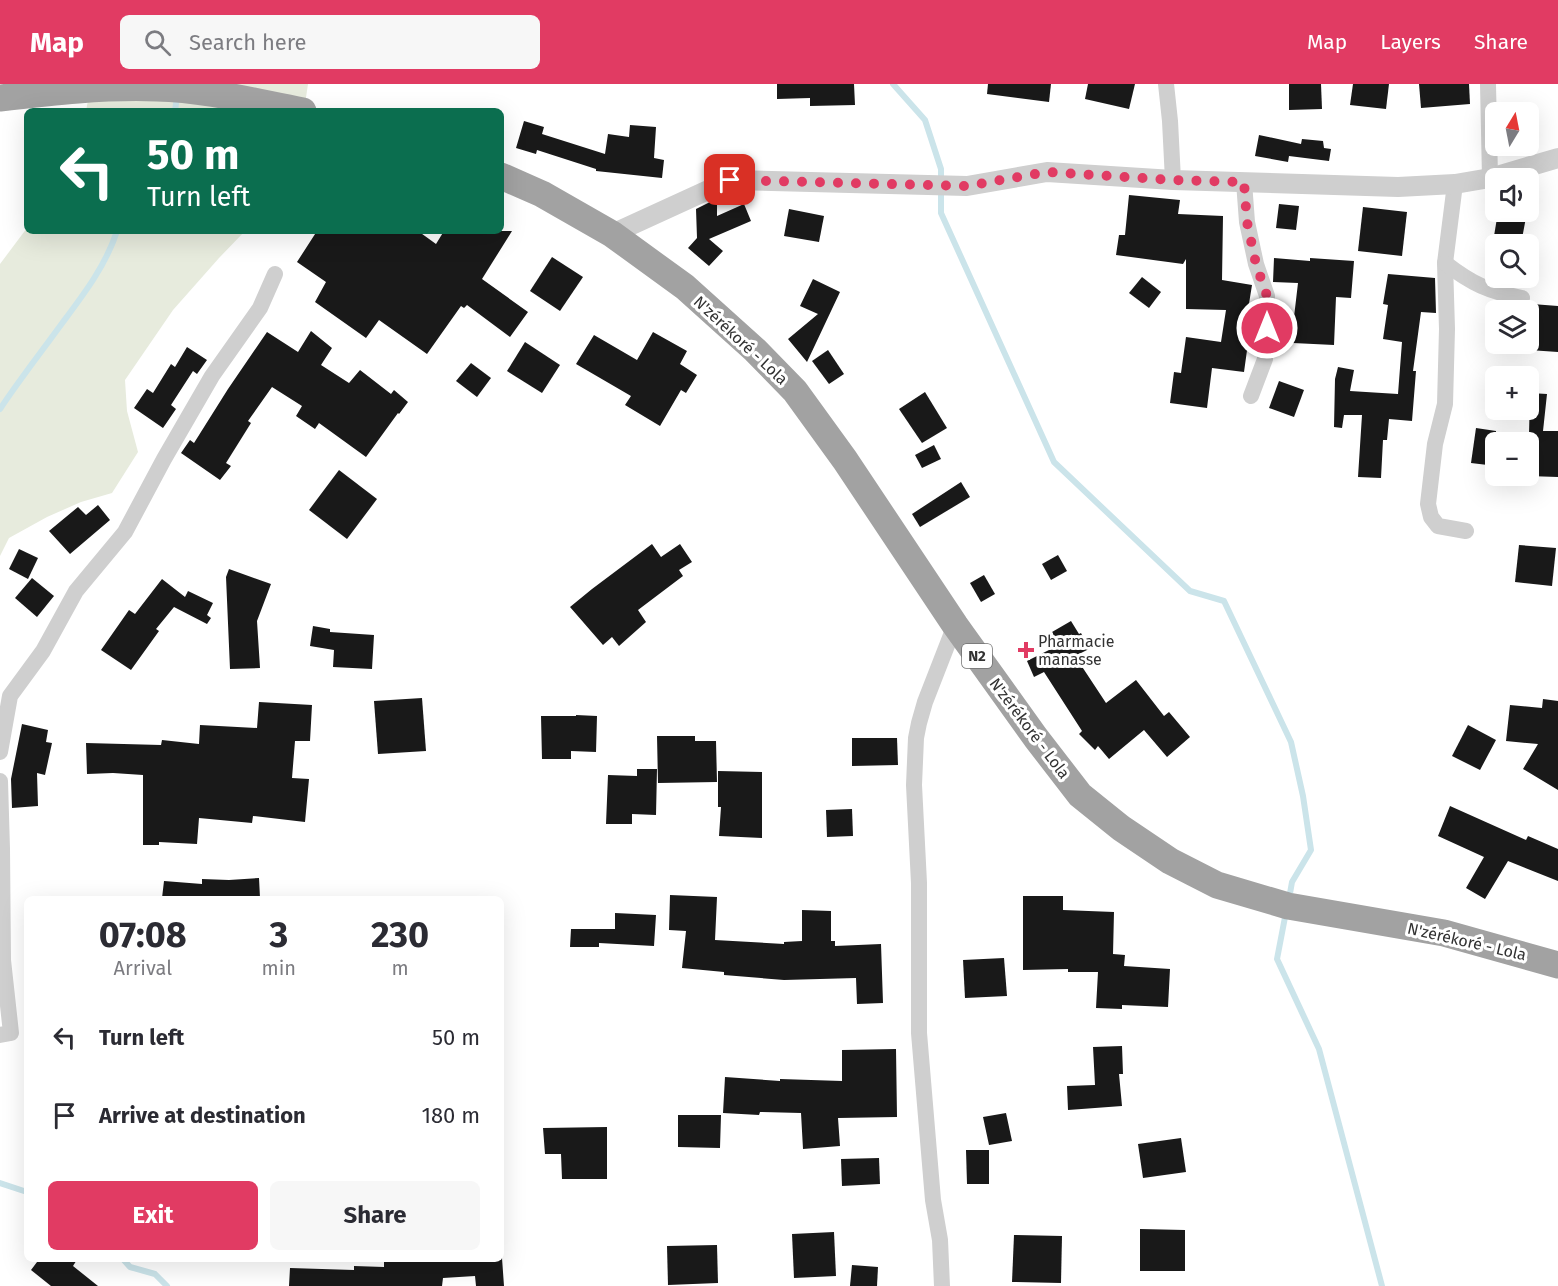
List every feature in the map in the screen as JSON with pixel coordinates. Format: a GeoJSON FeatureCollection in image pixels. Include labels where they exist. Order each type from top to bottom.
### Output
{"type":"FeatureCollection","features":[{"type":"Feature","properties":{"kind":"highway"},"geometry":{"type":"LineString","coordinates":[[0,98],[98,88],[158,88],[190,91],[286,108]]}},
{"type":"Feature","properties":{"kind":"highway","name":"N'zérékoré - Lola"},"geometry":{"type":"LineString","coordinates":[[504,177],[542,194],[612,234],[685,287],[755,350],[795,391],[845,460],[955,626],[1029,729],[1080,795],[1121,828],[1170,861],[1217,885],[1288,906],[1444,933],[1558,965]]}},
{"type":"Feature","properties":{"kind":"street"},"geometry":{"type":"LineString","coordinates":[[1166,84],[1173,180]]}},
{"type":"Feature","properties":{"kind":"street"},"geometry":{"type":"LineString","coordinates":[[1488,84],[1491,168]]}},
{"type":"Feature","properties":{"kind":"street"},"geometry":{"type":"LineString","coordinates":[[1524,168],[1558,158]]}},
{"type":"Feature","properties":{"kind":"street"},"geometry":{"type":"LineString","coordinates":[[612,234],[730,180],[967,186],[1047,172],[1173,180],[1398,188],[1455,184],[1485,179]]}},
{"type":"Feature","properties":{"kind":"street"},"geometry":{"type":"LineString","coordinates":[[1244,182],[1247,222],[1256,264],[1267,296],[1265,359],[1251,396]]}},
{"type":"Feature","properties":{"kind":"street"},"geometry":{"type":"LineString","coordinates":[[1455,184],[1445,263],[1447,329],[1445,404],[1435,444],[1428,504],[1431,517],[1438,526],[1466,531]]}},
{"type":"Feature","properties":{"kind":"street"},"geometry":{"type":"LineString","coordinates":[[1445,263],[1465,279],[1495,292],[1522,298]]}},
{"type":"Feature","properties":{"kind":"street"},"geometry":{"type":"LineString","coordinates":[[0,752],[10,696],[43,651],[76,591],[125,532],[212,376],[260,308],[275,274]]}},
{"type":"Feature","properties":{"kind":"street"},"geometry":{"type":"LineString","coordinates":[[942,1286],[940,1240],[933,1200],[919,1033],[919,883],[914,785],[919,723],[955,626]]}},
{"type":"Feature","properties":{"kind":"street"},"geometry":{"type":"LineString","coordinates":[[0,781],[3,960],[11,1033],[0,1035]]}},
{"type":"Feature","properties":{"kind":"shaded area"},"geometry":{"type":"Polygon","coordinates":[[[91,84],[308,84],[304,108],[87,108],[91,84]]]}},
{"type":"Feature","properties":{"kind":"shaded area"},"geometry":{"type":"Polygon","coordinates":[[[24,232],[24,234],[242,234],[173,310],[125,380],[127,411],[138,452],[112,493],[81,502],[9,538],[0,556],[0,264],[24,232]]]}},
{"type":"Feature","properties":{"kind":"building"},"geometry":{"type":"Polygon","coordinates":[[[777,84],[854,84],[855,105],[810,106],[810,98],[777,99],[777,84]]]}},
{"type":"Feature","properties":{"kind":"building"},"geometry":{"type":"Polygon","coordinates":[[[988,84],[1051,84],[1049,102],[987,94],[988,84]]]}},
{"type":"Feature","properties":{"kind":"building"},"geometry":{"type":"Polygon","coordinates":[[[1088,84],[1135,84],[1129,109],[1085,99],[1088,84]]]}},
{"type":"Feature","properties":{"kind":"building"},"geometry":{"type":"Polygon","coordinates":[[[1289,84],[1321,84],[1322,109],[1289,110],[1289,84]]]}},
{"type":"Feature","properties":{"kind":"building"},"geometry":{"type":"Polygon","coordinates":[[[1353,84],[1389,84],[1386,109],[1350,105],[1353,84]]]}},
{"type":"Feature","properties":{"kind":"building"},"geometry":{"type":"Polygon","coordinates":[[[1419,84],[1469,84],[1470,104],[1421,108],[1419,84]]]}},
{"type":"Feature","properties":{"kind":"building"},"geometry":{"type":"Polygon","coordinates":[[[524,121],[544,127],[542,134],[605,154],[608,134],[629,137],[630,125],[656,127],[654,158],[664,160],[662,178],[596,171],[596,169],[537,150],[536,154],[516,148],[524,121]]]}},
{"type":"Feature","properties":{"kind":"building"},"geometry":{"type":"Polygon","coordinates":[[[1259,135],[1301,144],[1302,139],[1323,141],[1324,148],[1331,149],[1329,161],[1289,156],[1288,162],[1255,156],[1259,135]]]}},
{"type":"Feature","properties":{"kind":"building"},"geometry":{"type":"Polygon","coordinates":[[[1129,195],[1180,200],[1178,214],[1223,216],[1222,280],[1252,285],[1244,335],[1249,336],[1244,372],[1212,368],[1207,408],[1170,403],[1174,372],[1181,373],[1186,337],[1221,342],[1226,310],[1186,309],[1186,259],[1183,264],[1116,255],[1119,235],[1125,235],[1129,195]]]}},
{"type":"Feature","properties":{"kind":"building"},"geometry":{"type":"Polygon","coordinates":[[[717,200],[717,216],[744,204],[751,221],[709,239],[723,251],[709,266],[688,248],[697,238],[696,209],[717,200]]]}},
{"type":"Feature","properties":{"kind":"building"},"geometry":{"type":"Polygon","coordinates":[[[1279,204],[1299,206],[1296,230],[1276,228],[1279,204]]]}},
{"type":"Feature","properties":{"kind":"building"},"geometry":{"type":"Polygon","coordinates":[[[1363,207],[1407,212],[1402,256],[1358,251],[1363,207]]]}},
{"type":"Feature","properties":{"kind":"building"},"geometry":{"type":"Polygon","coordinates":[[[789,209],[824,216],[819,242],[784,236],[789,209]]]}},
{"type":"Feature","properties":{"kind":"building"},"geometry":{"type":"Polygon","coordinates":[[[1496,222],[1525,222],[1523,234],[1494,234],[1496,222]]]}},
{"type":"Feature","properties":{"kind":"building"},"geometry":{"type":"Polygon","coordinates":[[[504,231],[512,231],[482,279],[528,312],[510,337],[467,305],[464,308],[461,306],[427,354],[379,320],[366,338],[315,302],[326,282],[297,262],[315,234],[422,234],[436,244],[442,234],[504,234],[504,231]]]}},
{"type":"Feature","properties":{"kind":"building"},"geometry":{"type":"Polygon","coordinates":[[[552,257],[583,277],[560,311],[530,291],[552,257]]]}},
{"type":"Feature","properties":{"kind":"building"},"geometry":{"type":"Polygon","coordinates":[[[1274,258],[1354,261],[1351,298],[1336,297],[1334,345],[1293,343],[1298,283],[1273,282],[1274,258]]]}},
{"type":"Feature","properties":{"kind":"building"},"geometry":{"type":"Polygon","coordinates":[[[1388,274],[1435,278],[1436,313],[1421,312],[1413,371],[1416,371],[1412,421],[1389,419],[1387,440],[1383,440],[1381,478],[1358,477],[1362,415],[1344,415],[1342,428],[1334,427],[1335,379],[1338,367],[1354,370],[1350,391],[1398,394],[1402,342],[1383,339],[1388,305],[1383,304],[1388,274]]]}},
{"type":"Feature","properties":{"kind":"building"},"geometry":{"type":"Polygon","coordinates":[[[1142,277],[1161,292],[1149,308],[1129,293],[1142,277]]]}},
{"type":"Feature","properties":{"kind":"building"},"geometry":{"type":"Polygon","coordinates":[[[813,279],[840,292],[807,362],[788,339],[818,314],[800,306],[813,279]]]}},
{"type":"Feature","properties":{"kind":"building"},"geometry":{"type":"Polygon","coordinates":[[[1539,305],[1558,306],[1558,352],[1539,351],[1539,305]]]}},
{"type":"Feature","properties":{"kind":"building"},"geometry":{"type":"Polygon","coordinates":[[[311,331],[332,348],[321,365],[349,383],[360,370],[391,394],[394,390],[408,402],[366,457],[319,423],[315,429],[296,416],[302,406],[272,387],[248,421],[251,423],[226,463],[231,466],[220,480],[181,453],[190,440],[194,443],[267,332],[298,352],[311,331]]]}},
{"type":"Feature","properties":{"kind":"building"},"geometry":{"type":"Polygon","coordinates":[[[653,332],[687,351],[680,364],[697,375],[686,393],[681,390],[660,426],[625,405],[631,396],[576,364],[594,335],[637,360],[653,332]]]}},
{"type":"Feature","properties":{"kind":"building"},"geometry":{"type":"Polygon","coordinates":[[[525,342],[560,365],[542,393],[507,371],[525,342]]]}},
{"type":"Feature","properties":{"kind":"building"},"geometry":{"type":"Polygon","coordinates":[[[187,347],[207,360],[197,374],[193,371],[171,405],[176,409],[163,428],[134,408],[147,389],[153,393],[171,364],[175,367],[187,347]]]}},
{"type":"Feature","properties":{"kind":"building"},"geometry":{"type":"Polygon","coordinates":[[[828,350],[844,374],[829,384],[812,361],[828,350]]]}},
{"type":"Feature","properties":{"kind":"building"},"geometry":{"type":"Polygon","coordinates":[[[471,363],[491,378],[477,397],[456,381],[471,363]]]}},
{"type":"Feature","properties":{"kind":"building"},"geometry":{"type":"Polygon","coordinates":[[[1279,381],[1304,390],[1294,417],[1269,408],[1279,381]]]}},
{"type":"Feature","properties":{"kind":"building"},"geometry":{"type":"Polygon","coordinates":[[[925,392],[947,428],[922,443],[899,409],[925,392]]]}},
{"type":"Feature","properties":{"kind":"building"},"geometry":{"type":"Polygon","coordinates":[[[1539,394],[1547,394],[1543,431],[1558,431],[1558,477],[1539,476],[1539,432],[1529,432],[1529,420],[1539,420],[1539,394]]]}},
{"type":"Feature","properties":{"kind":"building"},"geometry":{"type":"Polygon","coordinates":[[[1476,428],[1496,431],[1485,432],[1485,465],[1471,463],[1476,428]]]}},
{"type":"Feature","properties":{"kind":"building"},"geometry":{"type":"Polygon","coordinates":[[[934,445],[941,459],[922,468],[915,455],[934,445]]]}},
{"type":"Feature","properties":{"kind":"building"},"geometry":{"type":"Polygon","coordinates":[[[339,470],[377,499],[347,539],[309,510],[339,470]]]}},
{"type":"Feature","properties":{"kind":"building"},"geometry":{"type":"Polygon","coordinates":[[[961,482],[970,497],[920,527],[912,514],[961,482]]]}},
{"type":"Feature","properties":{"kind":"building"},"geometry":{"type":"Polygon","coordinates":[[[98,505],[110,520],[70,554],[49,531],[78,507],[86,515],[98,505]]]}},
{"type":"Feature","properties":{"kind":"building"},"geometry":{"type":"Polygon","coordinates":[[[652,544],[661,557],[680,544],[692,562],[679,570],[683,576],[638,610],[646,622],[619,646],[612,637],[603,645],[570,607],[652,544]]]}},
{"type":"Feature","properties":{"kind":"building"},"geometry":{"type":"Polygon","coordinates":[[[1519,545],[1556,548],[1552,586],[1515,582],[1519,545]]]}},
{"type":"Feature","properties":{"kind":"building"},"geometry":{"type":"Polygon","coordinates":[[[19,549],[38,558],[28,579],[9,569],[19,549]]]}},
{"type":"Feature","properties":{"kind":"building"},"geometry":{"type":"Polygon","coordinates":[[[1058,555],[1067,571],[1051,580],[1042,564],[1058,555]]]}},
{"type":"Feature","properties":{"kind":"building"},"geometry":{"type":"Polygon","coordinates":[[[229,569],[271,584],[257,621],[260,668],[230,669],[226,577],[229,569]]]}},
{"type":"Feature","properties":{"kind":"building"},"geometry":{"type":"Polygon","coordinates":[[[984,575],[995,594],[981,602],[970,583],[984,575]]]}},
{"type":"Feature","properties":{"kind":"building"},"geometry":{"type":"Polygon","coordinates":[[[32,578],[54,596],[37,617],[15,598],[32,578]]]}},
{"type":"Feature","properties":{"kind":"building"},"geometry":{"type":"Polygon","coordinates":[[[162,579],[185,597],[188,591],[213,603],[207,615],[211,618],[207,624],[174,607],[156,629],[159,631],[131,670],[101,650],[129,610],[135,614],[162,579]]]}},
{"type":"Feature","properties":{"kind":"building"},"geometry":{"type":"Polygon","coordinates":[[[1071,621],[1079,634],[1081,633],[1089,649],[1075,656],[1106,703],[1136,680],[1164,716],[1169,712],[1190,737],[1167,757],[1144,730],[1109,759],[1098,746],[1095,750],[1079,734],[1082,731],[1044,672],[1034,677],[1027,661],[1059,645],[1052,632],[1071,621]]]}},
{"type":"Feature","properties":{"kind":"building"},"geometry":{"type":"Polygon","coordinates":[[[313,626],[330,629],[330,632],[374,635],[372,669],[333,667],[334,650],[310,646],[313,626]]]}},
{"type":"Feature","properties":{"kind":"building"},"geometry":{"type":"Polygon","coordinates":[[[422,698],[426,751],[378,754],[374,701],[422,698]]]}},
{"type":"Feature","properties":{"kind":"building"},"geometry":{"type":"Polygon","coordinates":[[[1543,699],[1558,701],[1558,790],[1523,769],[1538,744],[1506,741],[1510,705],[1542,708],[1543,699]]]}},
{"type":"Feature","properties":{"kind":"building"},"geometry":{"type":"Polygon","coordinates":[[[259,702],[312,705],[310,741],[295,741],[292,778],[309,779],[305,822],[253,816],[252,823],[199,818],[197,844],[159,842],[159,845],[143,845],[143,775],[87,774],[86,743],[161,745],[162,740],[199,744],[200,725],[257,728],[259,702]]]}},
{"type":"Feature","properties":{"kind":"building"},"geometry":{"type":"Polygon","coordinates":[[[541,716],[597,716],[596,752],[571,751],[571,759],[542,759],[541,716]]]}},
{"type":"Feature","properties":{"kind":"building"},"geometry":{"type":"Polygon","coordinates":[[[22,724],[48,730],[46,742],[52,743],[45,775],[37,773],[38,806],[12,808],[11,779],[22,724]]]}},
{"type":"Feature","properties":{"kind":"building"},"geometry":{"type":"Polygon","coordinates":[[[1468,725],[1496,740],[1480,770],[1452,756],[1468,725]]]}},
{"type":"Feature","properties":{"kind":"building"},"geometry":{"type":"Polygon","coordinates":[[[657,736],[695,736],[695,741],[716,741],[717,782],[658,783],[657,736]]]}},
{"type":"Feature","properties":{"kind":"building"},"geometry":{"type":"Polygon","coordinates":[[[852,738],[897,738],[898,765],[852,766],[852,738]]]}},
{"type":"Feature","properties":{"kind":"building"},"geometry":{"type":"Polygon","coordinates":[[[637,769],[657,769],[656,815],[632,814],[632,824],[606,824],[608,775],[637,776],[637,769]]]}},
{"type":"Feature","properties":{"kind":"building"},"geometry":{"type":"Polygon","coordinates":[[[718,771],[762,772],[762,838],[719,836],[721,807],[718,807],[718,771]]]}},
{"type":"Feature","properties":{"kind":"building"},"geometry":{"type":"Polygon","coordinates":[[[1450,806],[1526,840],[1528,836],[1558,849],[1558,881],[1508,861],[1485,899],[1466,888],[1484,857],[1438,836],[1450,806]]]}},
{"type":"Feature","properties":{"kind":"building"},"geometry":{"type":"Polygon","coordinates":[[[852,809],[853,836],[827,837],[826,810],[852,809]]]}},
{"type":"Feature","properties":{"kind":"building"},"geometry":{"type":"Polygon","coordinates":[[[259,878],[260,896],[162,896],[164,881],[202,884],[202,879],[259,878]]]}},
{"type":"Feature","properties":{"kind":"building"},"geometry":{"type":"Polygon","coordinates":[[[670,895],[717,897],[715,940],[784,944],[784,942],[802,941],[802,910],[831,911],[831,941],[835,941],[835,946],[881,944],[883,1003],[857,1004],[856,978],[784,980],[724,975],[724,972],[682,968],[686,931],[669,930],[670,895]]]}},
{"type":"Feature","properties":{"kind":"building"},"geometry":{"type":"Polygon","coordinates":[[[1023,896],[1063,896],[1063,910],[1114,912],[1113,954],[1125,955],[1124,966],[1170,969],[1168,1007],[1122,1005],[1122,1009],[1096,1008],[1098,972],[1068,972],[1068,969],[1023,970],[1023,896]]]}},
{"type":"Feature","properties":{"kind":"building"},"geometry":{"type":"Polygon","coordinates":[[[615,913],[656,915],[654,946],[599,943],[599,947],[570,947],[571,929],[615,929],[615,913]]]}},
{"type":"Feature","properties":{"kind":"building"},"geometry":{"type":"Polygon","coordinates":[[[1004,958],[1007,996],[965,998],[963,960],[1004,958]]]}},
{"type":"Feature","properties":{"kind":"building"},"geometry":{"type":"Polygon","coordinates":[[[1122,1046],[1123,1074],[1119,1074],[1122,1106],[1068,1110],[1067,1086],[1095,1085],[1093,1047],[1122,1046]]]}},
{"type":"Feature","properties":{"kind":"building"},"geometry":{"type":"Polygon","coordinates":[[[896,1049],[897,1117],[838,1118],[840,1146],[803,1149],[801,1113],[760,1112],[759,1115],[723,1113],[725,1077],[780,1081],[780,1079],[842,1081],[842,1050],[896,1049]]]}},
{"type":"Feature","properties":{"kind":"building"},"geometry":{"type":"Polygon","coordinates":[[[1006,1113],[1012,1141],[989,1145],[983,1117],[1006,1113]]]}},
{"type":"Feature","properties":{"kind":"building"},"geometry":{"type":"Polygon","coordinates":[[[678,1115],[721,1115],[720,1148],[678,1147],[678,1115]]]}},
{"type":"Feature","properties":{"kind":"building"},"geometry":{"type":"Polygon","coordinates":[[[607,1127],[607,1179],[562,1179],[561,1154],[545,1154],[543,1128],[607,1127]]]}},
{"type":"Feature","properties":{"kind":"building"},"geometry":{"type":"Polygon","coordinates":[[[1181,1138],[1186,1172],[1143,1178],[1138,1144],[1181,1138]]]}},
{"type":"Feature","properties":{"kind":"building"},"geometry":{"type":"Polygon","coordinates":[[[966,1150],[989,1150],[989,1184],[967,1184],[966,1150]]]}},
{"type":"Feature","properties":{"kind":"building"},"geometry":{"type":"Polygon","coordinates":[[[879,1158],[880,1184],[842,1186],[841,1159],[879,1158]]]}},
{"type":"Feature","properties":{"kind":"building"},"geometry":{"type":"Polygon","coordinates":[[[1140,1229],[1185,1230],[1185,1271],[1140,1271],[1140,1229]]]}},
{"type":"Feature","properties":{"kind":"building"},"geometry":{"type":"Polygon","coordinates":[[[834,1232],[836,1276],[794,1278],[792,1234],[834,1232]]]}},
{"type":"Feature","properties":{"kind":"building"},"geometry":{"type":"Polygon","coordinates":[[[1014,1235],[1062,1236],[1061,1283],[1012,1282],[1014,1235]]]}},
{"type":"Feature","properties":{"kind":"building"},"geometry":{"type":"Polygon","coordinates":[[[717,1245],[718,1283],[668,1285],[667,1246],[717,1245]]]}},
{"type":"Feature","properties":{"kind":"building"},"geometry":{"type":"Polygon","coordinates":[[[37,1262],[76,1262],[73,1266],[98,1286],[51,1286],[31,1270],[37,1262]]]}},
{"type":"Feature","properties":{"kind":"building"},"geometry":{"type":"Polygon","coordinates":[[[384,1262],[502,1262],[504,1286],[476,1286],[475,1276],[443,1278],[442,1286],[289,1286],[290,1268],[354,1270],[354,1266],[384,1267],[384,1262]]]}},
{"type":"Feature","properties":{"kind":"building"},"geometry":{"type":"Polygon","coordinates":[[[852,1265],[878,1267],[877,1286],[850,1286],[852,1265]]]}},
{"type":"Feature","properties":{"kind":"waterway"},"geometry":{"type":"LineString","coordinates":[[893,84],[925,120],[941,169],[941,213],[1054,462],[1190,591],[1224,601],[1291,742],[1303,796],[1311,850],[1292,882],[1289,899]]}},
{"type":"Feature","properties":{"kind":"waterway"},"geometry":{"type":"LineString","coordinates":[[175,108],[177,96]]}},
{"type":"Feature","properties":{"kind":"waterway"},"geometry":{"type":"LineString","coordinates":[[0,409],[94,279],[116,234]]}},
{"type":"Feature","properties":{"kind":"waterway"},"geometry":{"type":"LineString","coordinates":[[1286,912],[1277,959],[1319,1049],[1382,1286]]}},
{"type":"Feature","properties":{"kind":"waterway"},"geometry":{"type":"LineString","coordinates":[[0,1183],[24,1191]]}},
{"type":"Feature","properties":{"kind":"waterway"},"geometry":{"type":"LineString","coordinates":[[126,1262],[130,1267],[155,1274],[167,1286]]}},
{"type":"Feature","properties":{"kind":"place","name":"Pharmacie manasse"},"geometry":{"type":"Point","coordinates":[1026,650]}},
{"type":"Feature","properties":{"kind":"route"},"geometry":{"type":"LineString","coordinates":[[730,180],[967,186],[1047,172],[1244,182],[1247,222],[1256,264],[1267,296],[1267,328]]}}]}
